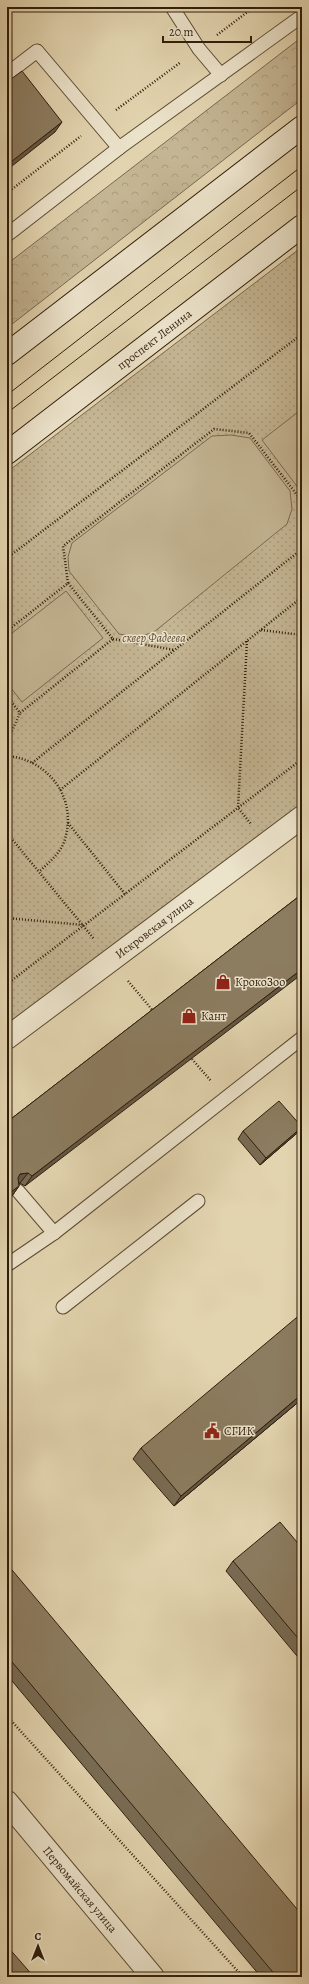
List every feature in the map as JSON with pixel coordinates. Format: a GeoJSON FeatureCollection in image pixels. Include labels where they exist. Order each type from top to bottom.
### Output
{"type":"FeatureCollection","features":[{"type":"Feature","properties":{"kind":"main road"},"geometry":{"type":"LineString","coordinates":[[7,354],[302,127]]}},
{"type":"Feature","properties":{"kind":"main road","name":"проспект Ленина"},"geometry":{"type":"LineString","coordinates":[[7,453],[302,226]]}},
{"type":"Feature","properties":{"kind":"main road","name":"Искровская улица"},"geometry":{"type":"LineString","coordinates":[[7,1038],[302,817]]}},
{"type":"Feature","properties":{"kind":"main road","name":"Первомайская улица"},"geometry":{"type":"LineString","coordinates":[[7,1802],[153,1977]]}},
{"type":"Feature","properties":{"kind":"lane"},"geometry":{"type":"LineString","coordinates":[[172,7],[199,49],[221,75]]}},
{"type":"Feature","properties":{"kind":"lane"},"geometry":{"type":"LineString","coordinates":[[7,235],[119,148],[302,16]]}},
{"type":"Feature","properties":{"kind":"lane"},"geometry":{"type":"LineString","coordinates":[[7,74],[37,51],[119,148]]}},
{"type":"Feature","properties":{"kind":"lane"},"geometry":{"type":"LineString","coordinates":[[7,1265],[54,1233],[302,1038]]}},
{"type":"Feature","properties":{"kind":"lane"},"geometry":{"type":"LineString","coordinates":[[18,1191],[54,1233]]}},
{"type":"Feature","properties":{"kind":"lane"},"geometry":{"type":"LineString","coordinates":[[63,1307],[198,1202]]}},
{"type":"Feature","properties":{"kind":"path"},"geometry":{"type":"LineString","coordinates":[[7,193],[254,7]]}},
{"type":"Feature","properties":{"kind":"path"},"geometry":{"type":"LineString","coordinates":[[7,558],[302,334]]}},
{"type":"Feature","properties":{"kind":"path"},"geometry":{"type":"LineString","coordinates":[[175,650],[113,639],[68,583],[63,546],[214,430],[249,433],[298,496],[298,552]]}},
{"type":"Feature","properties":{"kind":"path"},"geometry":{"type":"LineString","coordinates":[[32,763],[302,549]]}},
{"type":"Feature","properties":{"kind":"path"},"geometry":{"type":"LineString","coordinates":[[7,631],[68,583]]}},
{"type":"Feature","properties":{"kind":"path"},"geometry":{"type":"LineString","coordinates":[[60,790],[302,597]]}},
{"type":"Feature","properties":{"kind":"path"},"geometry":{"type":"LineString","coordinates":[[261,630],[302,634]]}},
{"type":"Feature","properties":{"kind":"path"},"geometry":{"type":"LineString","coordinates":[[7,742],[20,713],[113,639]]}},
{"type":"Feature","properties":{"kind":"path"},"geometry":{"type":"LineString","coordinates":[[238,808],[247,641]]}},
{"type":"Feature","properties":{"kind":"path"},"geometry":{"type":"LineString","coordinates":[[7,696],[20,713]]}},
{"type":"Feature","properties":{"kind":"path"},"geometry":{"type":"LineString","coordinates":[[7,756],[21,757],[41,766],[56,782],[66,801],[68,823],[64,842],[54,859],[39,872]]}},
{"type":"Feature","properties":{"kind":"path"},"geometry":{"type":"LineString","coordinates":[[7,984],[302,759]]}},
{"type":"Feature","properties":{"kind":"path"},"geometry":{"type":"LineString","coordinates":[[68,823],[125,894]]}},
{"type":"Feature","properties":{"kind":"path"},"geometry":{"type":"LineString","coordinates":[[7,833],[84,926]]}},
{"type":"Feature","properties":{"kind":"path"},"geometry":{"type":"LineString","coordinates":[[7,918],[84,926]]}},
{"type":"Feature","properties":{"kind":"path"},"geometry":{"type":"LineString","coordinates":[[111,960],[155,1013]]}},
{"type":"Feature","properties":{"kind":"path"},"geometry":{"type":"LineString","coordinates":[[192,1059],[225,1098]]}},
{"type":"Feature","properties":{"kind":"path"},"geometry":{"type":"LineString","coordinates":[[7,1716],[243,1977]]}},
{"type":"Feature","properties":{"kind":"green space"},"geometry":{"type":"Polygon","coordinates":[[[302,37],[302,99],[7,328],[7,264],[302,37]]]}},
{"type":"Feature","properties":{"kind":"green space","name":"сквер Фадеева"},"geometry":{"type":"Polygon","coordinates":[[[302,247],[302,805],[7,1030],[7,472],[302,247]]]}},
{"type":"Feature","properties":{"kind":"green space"},"geometry":{"type":"Polygon","coordinates":[[[302,409],[302,493],[262,440],[302,409]]]}},
{"type":"Feature","properties":{"kind":"green space"},"geometry":{"type":"Polygon","coordinates":[[[231,435],[250,438],[290,491],[292,509],[287,524],[154,632],[138,637],[119,634],[69,571],[68,557],[72,543],[212,436],[231,435]]]}},
{"type":"Feature","properties":{"kind":"green space"},"geometry":{"type":"Polygon","coordinates":[[[66,591],[103,638],[22,702],[7,683],[7,637],[66,591]]]}},
{"type":"Feature","properties":{"kind":"building"},"geometry":{"type":"Polygon","coordinates":[[[22,71],[62,122],[7,165],[7,82],[22,71]]]}},
{"type":"Feature","properties":{"kind":"building"},"geometry":{"type":"Polygon","coordinates":[[[302,894],[302,969],[32,1176],[28,1173],[20,1174],[18,1178],[19,1186],[7,1195],[7,1122],[302,894]]]}},
{"type":"Feature","properties":{"kind":"building"},"geometry":{"type":"Polygon","coordinates":[[[279,1101],[302,1127],[266,1158],[243,1131],[279,1101]]]}},
{"type":"Feature","properties":{"kind":"building"},"geometry":{"type":"Polygon","coordinates":[[[302,1313],[302,1394],[181,1496],[141,1448],[302,1313]]]}},
{"type":"Feature","properties":{"kind":"building"},"geometry":{"type":"Polygon","coordinates":[[[280,1522],[302,1548],[302,1643],[233,1561],[280,1522]]]}},
{"type":"Feature","properties":{"kind":"building"},"geometry":{"type":"Polygon","coordinates":[[[7,1564],[302,1915],[302,1977],[277,1977],[7,1656],[7,1564]]]}},
{"type":"Feature","properties":{"kind":"building"},"geometry":{"type":"Polygon","coordinates":[[[7,1946],[34,1977],[7,1977],[7,1946]]]}},
{"type":"Feature","properties":{"kind":"tram line"},"geometry":{"type":"LineString","coordinates":[[7,395],[302,166]]}},
{"type":"Feature","properties":{"kind":"tram line"},"geometry":{"type":"LineString","coordinates":[[7,413],[302,186]]}},
{"type":"Feature","properties":{"kind":"place","name":"КрокоЗоо"},"geometry":{"type":"Point","coordinates":[223,982]}},
{"type":"Feature","properties":{"kind":"place","name":"Кант"},"geometry":{"type":"Point","coordinates":[189,1016]}},
{"type":"Feature","properties":{"kind":"place","name":"СГИК"},"geometry":{"type":"Point","coordinates":[212,1431]}}]}
